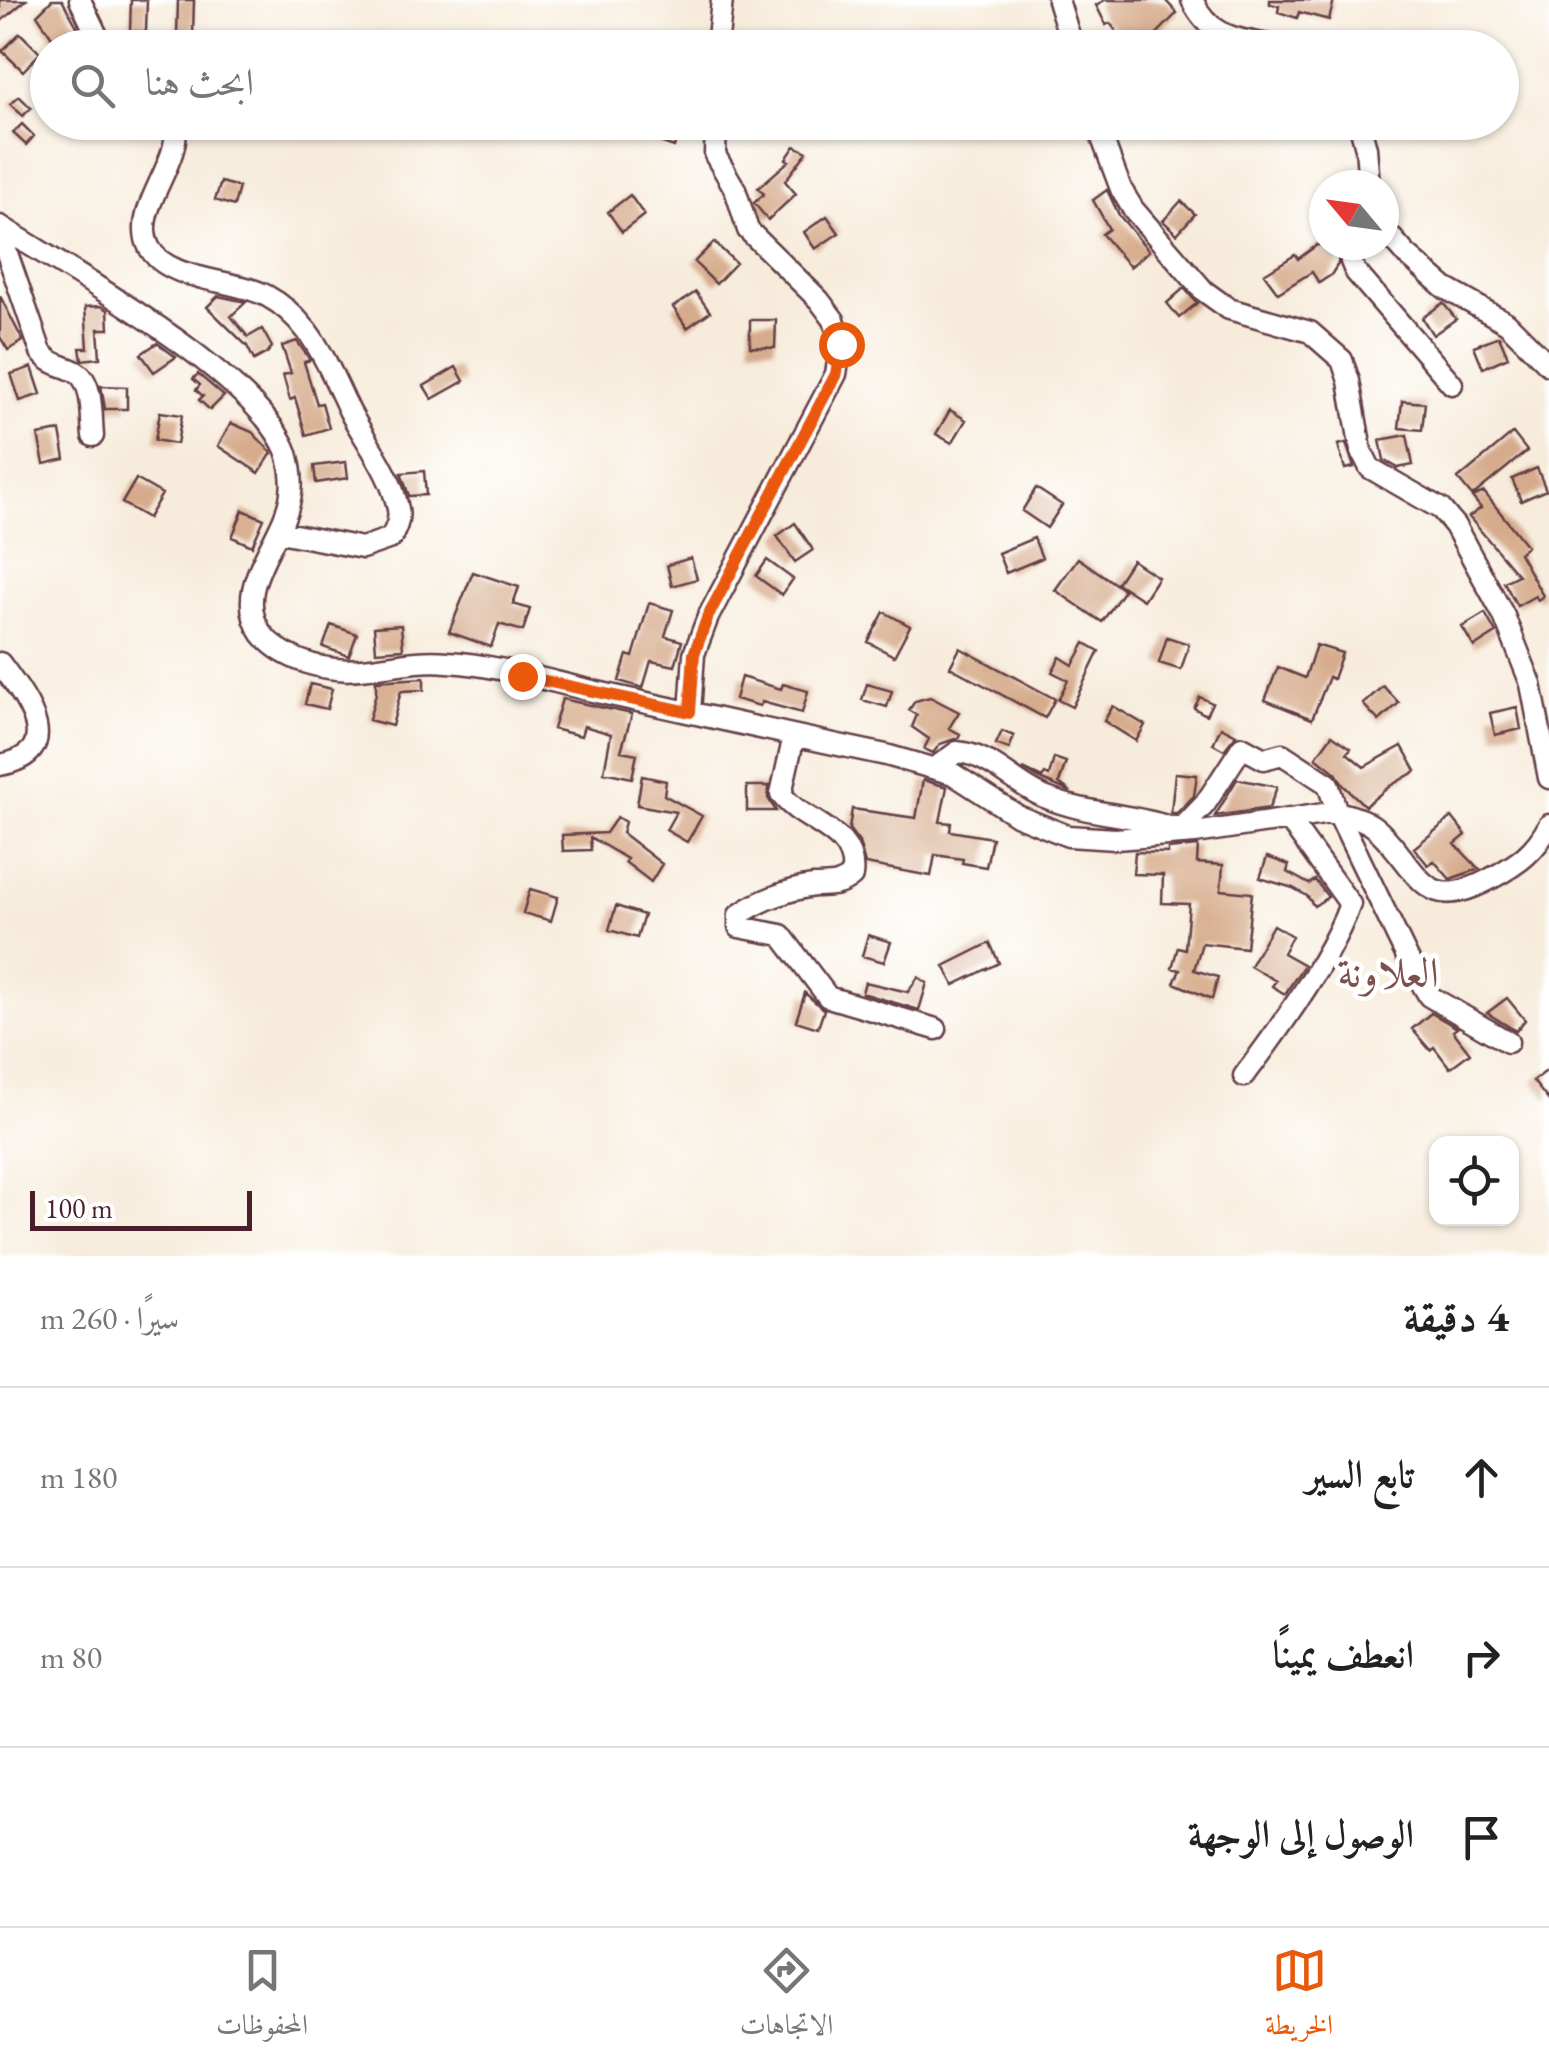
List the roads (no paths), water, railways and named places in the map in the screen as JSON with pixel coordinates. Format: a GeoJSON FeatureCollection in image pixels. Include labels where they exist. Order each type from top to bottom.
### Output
{"type":"FeatureCollection","features":[{"type":"Feature","properties":{"kind":"street"},"geometry":{"type":"LineString","coordinates":[[80,0],[94,30]]}},
{"type":"Feature","properties":{"kind":"street"},"geometry":{"type":"LineString","coordinates":[[718,30],[722,0]]}},
{"type":"Feature","properties":{"kind":"street"},"geometry":{"type":"LineString","coordinates":[[1058,0],[1067,30]]}},
{"type":"Feature","properties":{"kind":"street"},"geometry":{"type":"LineString","coordinates":[[1192,0],[1200,18],[1213,30]]}},
{"type":"Feature","properties":{"kind":"street"},"geometry":{"type":"LineString","coordinates":[[175,140],[175,149],[147,218],[150,250],[174,269],[242,286],[268,296],[292,314],[328,366],[398,510],[398,524],[391,538],[362,548],[280,532]]}},
{"type":"Feature","properties":{"kind":"street"},"geometry":{"type":"LineString","coordinates":[[690,712],[694,654],[708,616],[836,374],[841,344],[834,320],[819,300],[748,230],[736,189],[715,154],[715,140]]}},
{"type":"Feature","properties":{"kind":"street"},"geometry":{"type":"LineString","coordinates":[[1103,140],[1121,189],[1204,291],[1229,309],[1310,332],[1342,360],[1350,382],[1361,450],[1370,468],[1441,508],[1455,526],[1504,616],[1532,684],[1549,778]]}},
{"type":"Feature","properties":{"kind":"street"},"geometry":{"type":"LineString","coordinates":[[1364,140],[1368,170]]}},
{"type":"Feature","properties":{"kind":"street"},"geometry":{"type":"LineString","coordinates":[[0,230],[190,349],[253,405],[285,448],[291,493],[280,532],[252,592],[253,614],[263,636],[286,654],[337,672],[447,661],[935,768],[967,782],[1018,816],[1068,836],[1115,838],[1290,821],[1338,812],[1378,829],[1414,874],[1444,894],[1469,889],[1501,873],[1532,852],[1547,836]]}},
{"type":"Feature","properties":{"kind":"street"},"geometry":{"type":"LineString","coordinates":[[0,230],[40,352],[52,364],[76,372],[87,384],[93,436]]}},
{"type":"Feature","properties":{"kind":"street"},"geometry":{"type":"LineString","coordinates":[[1399,246],[1446,288],[1506,323],[1549,365]]}},
{"type":"Feature","properties":{"kind":"street"},"geometry":{"type":"LineString","coordinates":[[1351,260],[1354,272],[1452,384]]}},
{"type":"Feature","properties":{"kind":"street"},"geometry":{"type":"LineString","coordinates":[[0,662],[28,700],[37,722],[36,739],[29,752],[14,762],[0,764]]}},
{"type":"Feature","properties":{"kind":"street"},"geometry":{"type":"LineString","coordinates":[[794,736],[781,794],[793,808],[820,822],[849,850],[852,876],[841,884],[813,886],[759,904],[739,915],[739,927],[781,935],[828,997],[936,1028]]}},
{"type":"Feature","properties":{"kind":"street"},"geometry":{"type":"LineString","coordinates":[[935,768],[958,752],[968,753],[1044,797],[1183,827],[1205,804],[1242,747],[1264,759],[1282,754],[1328,784],[1420,984],[1439,1003],[1508,1042]]}},
{"type":"Feature","properties":{"kind":"street"},"geometry":{"type":"LineString","coordinates":[[1244,1076],[1317,966],[1350,904],[1290,821]]}},
{"type":"Feature","properties":{"kind":"district","name":"العلاونة"},"geometry":{"type":"Point","coordinates":[1388,972]}}]}
